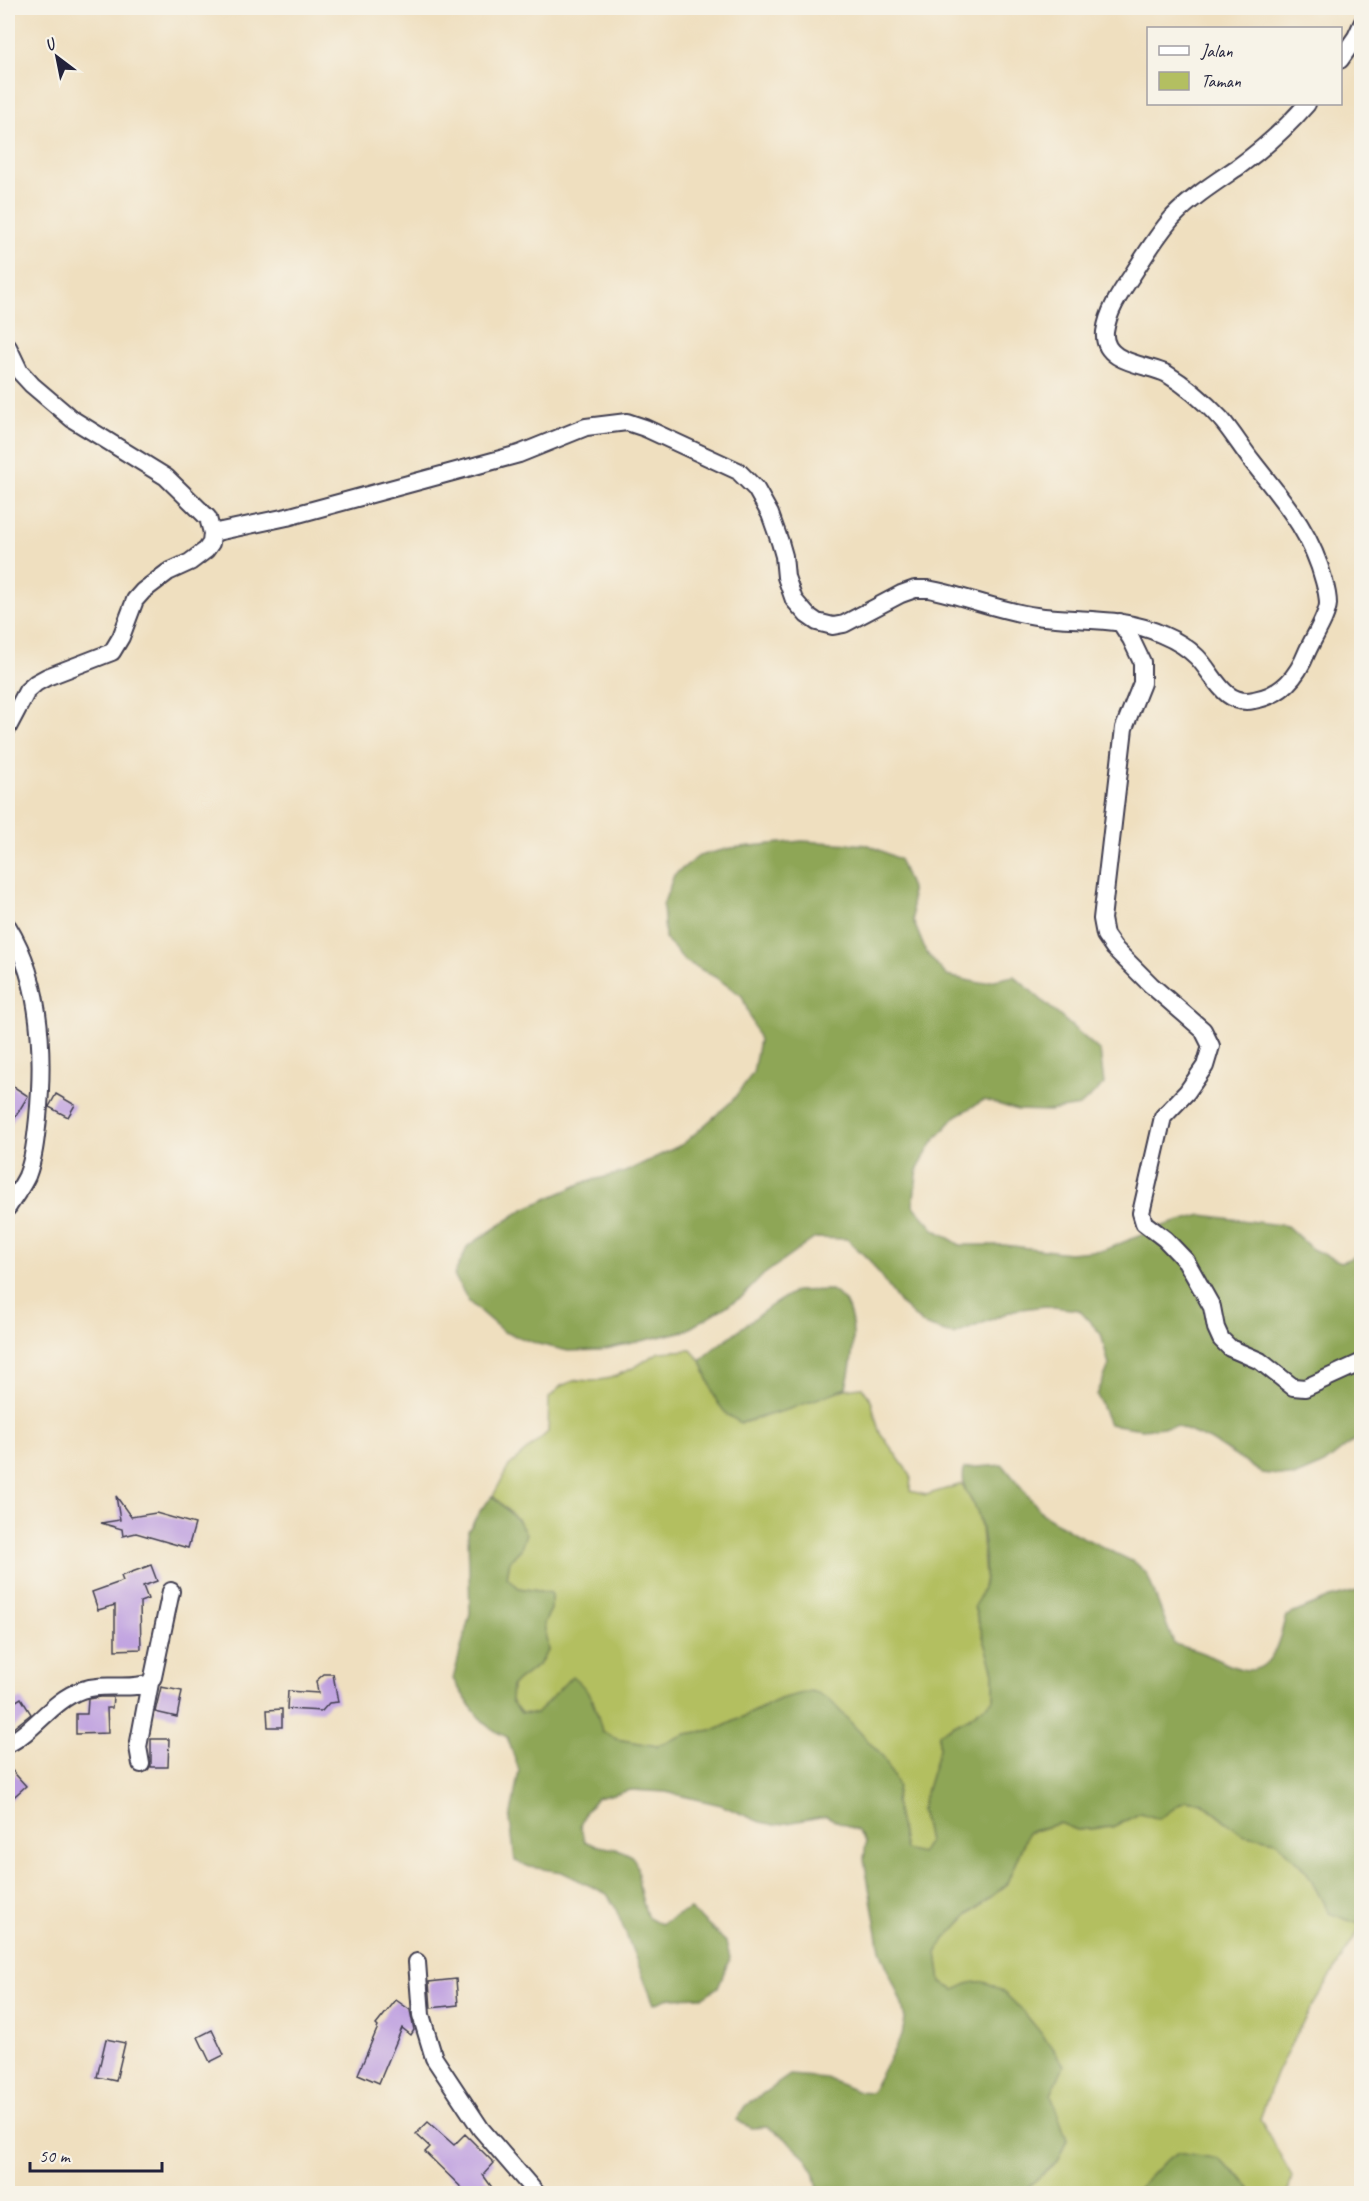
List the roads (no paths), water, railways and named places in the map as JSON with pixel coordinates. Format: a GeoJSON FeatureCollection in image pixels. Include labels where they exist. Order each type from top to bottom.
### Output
{"type":"FeatureCollection","features":[{"type":"Feature","properties":{"kind":"street"},"geometry":{"type":"LineString","coordinates":[[1342,58],[1362,24]]}},
{"type":"Feature","properties":{"kind":"street"},"geometry":{"type":"LineString","coordinates":[[213,533],[287,517],[519,454],[586,427],[627,422],[738,471],[756,489],[770,514],[780,542],[786,577],[794,600],[807,615],[817,622],[833,626],[844,624],[902,594],[915,589],[928,589],[1035,616],[1120,622],[1162,634],[1198,658],[1218,686],[1231,697],[1240,702],[1269,695],[1290,683],[1300,668],[1326,611],[1327,595],[1320,567],[1308,536],[1289,506],[1222,421],[1191,390],[1164,372],[1124,360],[1111,351],[1105,340],[1109,313],[1173,217],[1215,181],[1266,145],[1306,105]]}},
{"type":"Feature","properties":{"kind":"street"},"geometry":{"type":"LineString","coordinates":[[8,347],[20,372],[32,385],[72,419],[166,477],[208,518],[213,533],[211,543],[206,550],[190,562],[168,572],[135,600],[121,637],[112,652],[47,676],[36,683],[27,691],[8,727]]}},
{"type":"Feature","properties":{"kind":"street"},"geometry":{"type":"LineString","coordinates":[[1120,622],[1142,662],[1142,683],[1124,728],[1102,919],[1105,935],[1114,948],[1136,970],[1203,1030],[1211,1046],[1205,1066],[1187,1092],[1163,1116],[1142,1205],[1141,1213],[1144,1223],[1166,1239],[1186,1261],[1212,1307],[1216,1328],[1221,1339],[1230,1347],[1260,1360],[1293,1387],[1305,1388],[1362,1362]]}},
{"type":"Feature","properties":{"kind":"street"},"geometry":{"type":"LineString","coordinates":[[8,927],[29,977],[41,1059],[41,1089],[32,1159],[26,1177],[8,1207]]}},
{"type":"Feature","properties":{"kind":"street"},"geometry":{"type":"LineString","coordinates":[[141,1764],[138,1747],[171,1591]]}},
{"type":"Feature","properties":{"kind":"street"},"geometry":{"type":"LineString","coordinates":[[8,1744],[49,1710],[80,1690],[96,1686],[138,1687],[150,1683]]}},
{"type":"Feature","properties":{"kind":"street"},"geometry":{"type":"LineString","coordinates":[[417,1962],[421,2015],[434,2058],[481,2129],[537,2193]]}}]}
